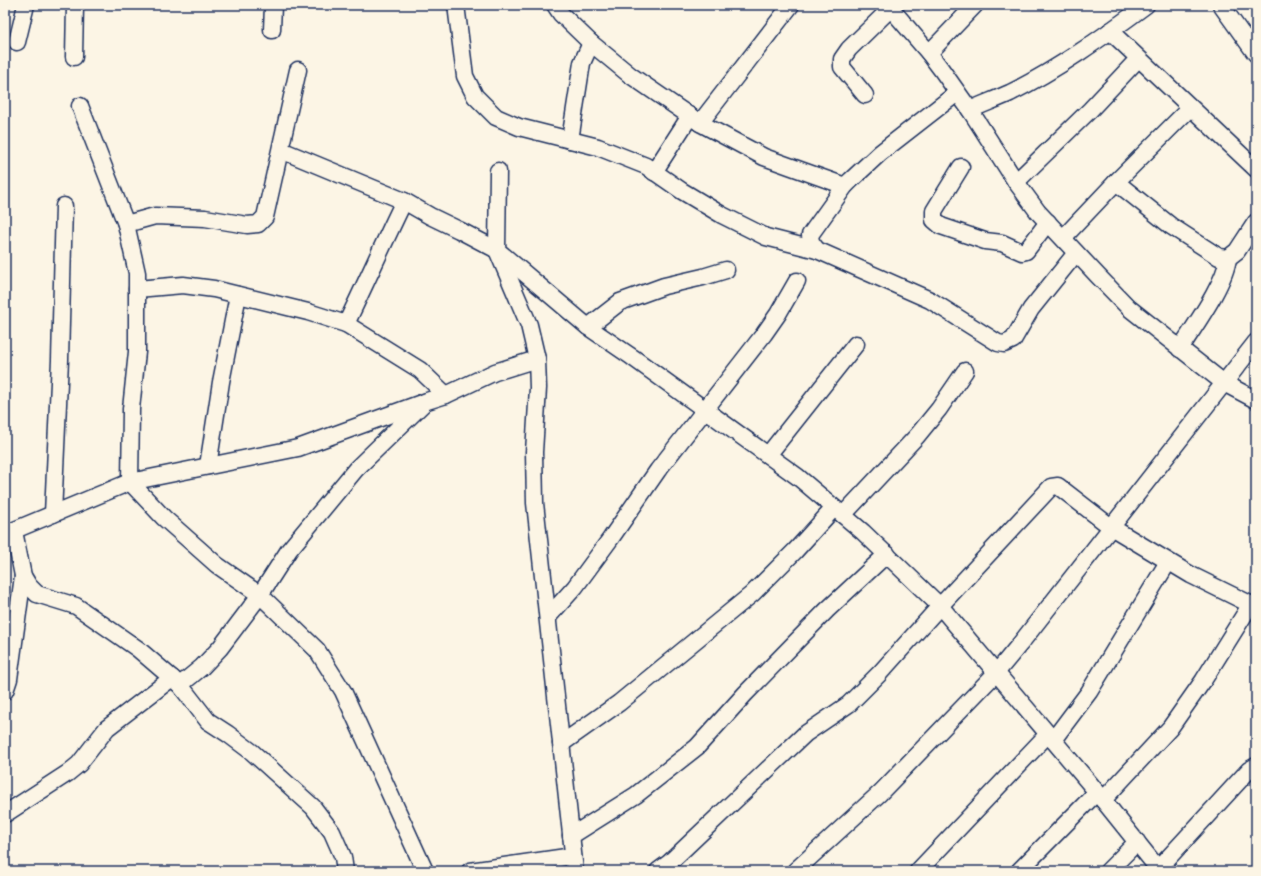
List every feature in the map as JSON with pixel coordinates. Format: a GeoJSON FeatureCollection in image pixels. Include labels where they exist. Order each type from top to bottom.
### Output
{"type":"FeatureCollection","features":[{"type":"Feature","properties":{"kind":"street"},"geometry":{"type":"LineString","coordinates":[[17,42],[26,5]]}},
{"type":"Feature","properties":{"kind":"street"},"geometry":{"type":"LineString","coordinates":[[74,58],[75,5]]}},
{"type":"Feature","properties":{"kind":"street"},"geometry":{"type":"LineString","coordinates":[[272,5],[272,30]]}},
{"type":"Feature","properties":{"kind":"street"},"geometry":{"type":"LineString","coordinates":[[456,5],[465,76],[475,96],[496,117],[519,127],[598,147],[646,166],[682,191],[722,215],[766,237],[817,250],[930,300],[998,343],[1004,344],[1013,340],[1031,309],[1076,253]]}},
{"type":"Feature","properties":{"kind":"street"},"geometry":{"type":"LineString","coordinates":[[555,5],[561,14],[591,43],[630,76],[695,119],[764,157],[845,186]]}},
{"type":"Feature","properties":{"kind":"street"},"geometry":{"type":"LineString","coordinates":[[654,172],[695,119],[791,5]]}},
{"type":"Feature","properties":{"kind":"street"},"geometry":{"type":"LineString","coordinates":[[929,53],[975,5]]}},
{"type":"Feature","properties":{"kind":"street"},"geometry":{"type":"LineString","coordinates":[[970,110],[1016,89],[1060,65],[1146,5]]}},
{"type":"Feature","properties":{"kind":"street"},"geometry":{"type":"LineString","coordinates":[[1221,5],[1256,54]]}},
{"type":"Feature","properties":{"kind":"street"},"geometry":{"type":"LineString","coordinates":[[865,95],[842,67],[842,59],[889,7],[929,53],[970,110],[1016,182],[1038,212],[1076,253],[1129,308],[1224,383],[1256,400]]}},
{"type":"Feature","properties":{"kind":"street"},"geometry":{"type":"LineString","coordinates":[[1110,31],[1256,169]]}},
{"type":"Feature","properties":{"kind":"street"},"geometry":{"type":"LineString","coordinates":[[570,140],[582,63],[591,43]]}},
{"type":"Feature","properties":{"kind":"street"},"geometry":{"type":"LineString","coordinates":[[1016,182],[1090,110],[1138,59]]}},
{"type":"Feature","properties":{"kind":"street"},"geometry":{"type":"LineString","coordinates":[[126,224],[155,216],[205,218],[247,225],[258,224],[265,217],[298,70]]}},
{"type":"Feature","properties":{"kind":"street"},"geometry":{"type":"LineString","coordinates":[[817,250],[811,242],[810,235],[845,186],[880,153],[958,93]]}},
{"type":"Feature","properties":{"kind":"street"},"geometry":{"type":"LineString","coordinates":[[80,106],[126,224],[137,273],[137,352],[131,409],[130,482],[164,518],[218,565],[260,595],[317,650],[343,691],[425,871]]}},
{"type":"Feature","properties":{"kind":"street"},"geometry":{"type":"LineString","coordinates":[[1063,238],[1116,182],[1190,108]]}},
{"type":"Feature","properties":{"kind":"street"},"geometry":{"type":"LineString","coordinates":[[281,150],[404,201],[497,250],[588,327],[632,356],[705,411],[798,477],[887,554],[940,606],[1100,796],[1159,870],[1249,770],[1256,766]]}},
{"type":"Feature","properties":{"kind":"street"},"geometry":{"type":"LineString","coordinates":[[961,168],[934,212],[934,220],[941,226],[985,241],[1002,243],[1022,252],[1026,251],[1048,222]]}},
{"type":"Feature","properties":{"kind":"street"},"geometry":{"type":"LineString","coordinates":[[470,871],[574,863],[535,503],[534,452],[538,388],[537,359],[529,325],[497,250],[498,171]]}},
{"type":"Feature","properties":{"kind":"street"},"geometry":{"type":"LineString","coordinates":[[1116,182],[1171,226],[1219,257],[1228,258]]}},
{"type":"Feature","properties":{"kind":"street"},"geometry":{"type":"LineString","coordinates":[[346,324],[368,280],[384,240],[404,201]]}},
{"type":"Feature","properties":{"kind":"street"},"geometry":{"type":"LineString","coordinates":[[53,514],[60,360],[64,206]]}},
{"type":"Feature","properties":{"kind":"street"},"geometry":{"type":"LineString","coordinates":[[1180,349],[1220,284],[1227,266],[1228,258],[1236,251],[1256,222]]}},
{"type":"Feature","properties":{"kind":"street"},"geometry":{"type":"LineString","coordinates":[[588,327],[620,302],[664,286],[726,270]]}},
{"type":"Feature","properties":{"kind":"street"},"geometry":{"type":"LineString","coordinates":[[548,618],[579,581],[658,470],[705,411],[778,314],[797,281]]}},
{"type":"Feature","properties":{"kind":"street"},"geometry":{"type":"LineString","coordinates":[[137,289],[183,285],[214,288],[308,312],[346,324],[420,370],[446,395]]}},
{"type":"Feature","properties":{"kind":"street"},"geometry":{"type":"LineString","coordinates":[[208,466],[221,382],[238,295]]}},
{"type":"Feature","properties":{"kind":"street"},"geometry":{"type":"LineString","coordinates":[[795,871],[880,793],[996,673],[1256,342]]}},
{"type":"Feature","properties":{"kind":"street"},"geometry":{"type":"LineString","coordinates":[[768,455],[856,344]]}},
{"type":"Feature","properties":{"kind":"street"},"geometry":{"type":"LineString","coordinates":[[345,871],[343,857],[332,832],[313,807],[252,752],[208,721],[176,681],[138,649],[76,606],[37,594],[29,586],[23,576],[9,532],[130,482],[298,448],[446,395],[495,372],[537,359]]}},
{"type":"Feature","properties":{"kind":"street"},"geometry":{"type":"LineString","coordinates":[[561,744],[619,703],[752,594],[795,551],[917,436],[939,409],[965,371]]}},
{"type":"Feature","properties":{"kind":"street"},"geometry":{"type":"LineString","coordinates":[[5,814],[68,773],[79,764],[107,728],[176,681],[202,667],[220,648],[260,595],[290,550],[356,469],[427,401]]}},
{"type":"Feature","properties":{"kind":"street"},"geometry":{"type":"LineString","coordinates":[[658,871],[669,863],[805,734],[849,704],[879,674],[1050,487],[1058,486],[1111,528],[1191,575],[1254,605],[1170,728],[1100,796],[1018,871]]}},
{"type":"Feature","properties":{"kind":"street"},"geometry":{"type":"LineString","coordinates":[[571,836],[636,795],[697,747],[745,694],[827,610],[887,554]]}},
{"type":"Feature","properties":{"kind":"street"},"geometry":{"type":"LineString","coordinates":[[918,871],[1050,737],[1090,692],[1168,562]]}},
{"type":"Feature","properties":{"kind":"street"},"geometry":{"type":"LineString","coordinates":[[5,691],[9,679],[23,576]]}},
{"type":"Feature","properties":{"kind":"street"},"geometry":{"type":"LineString","coordinates":[[1108,871],[1137,842]]}}]}
